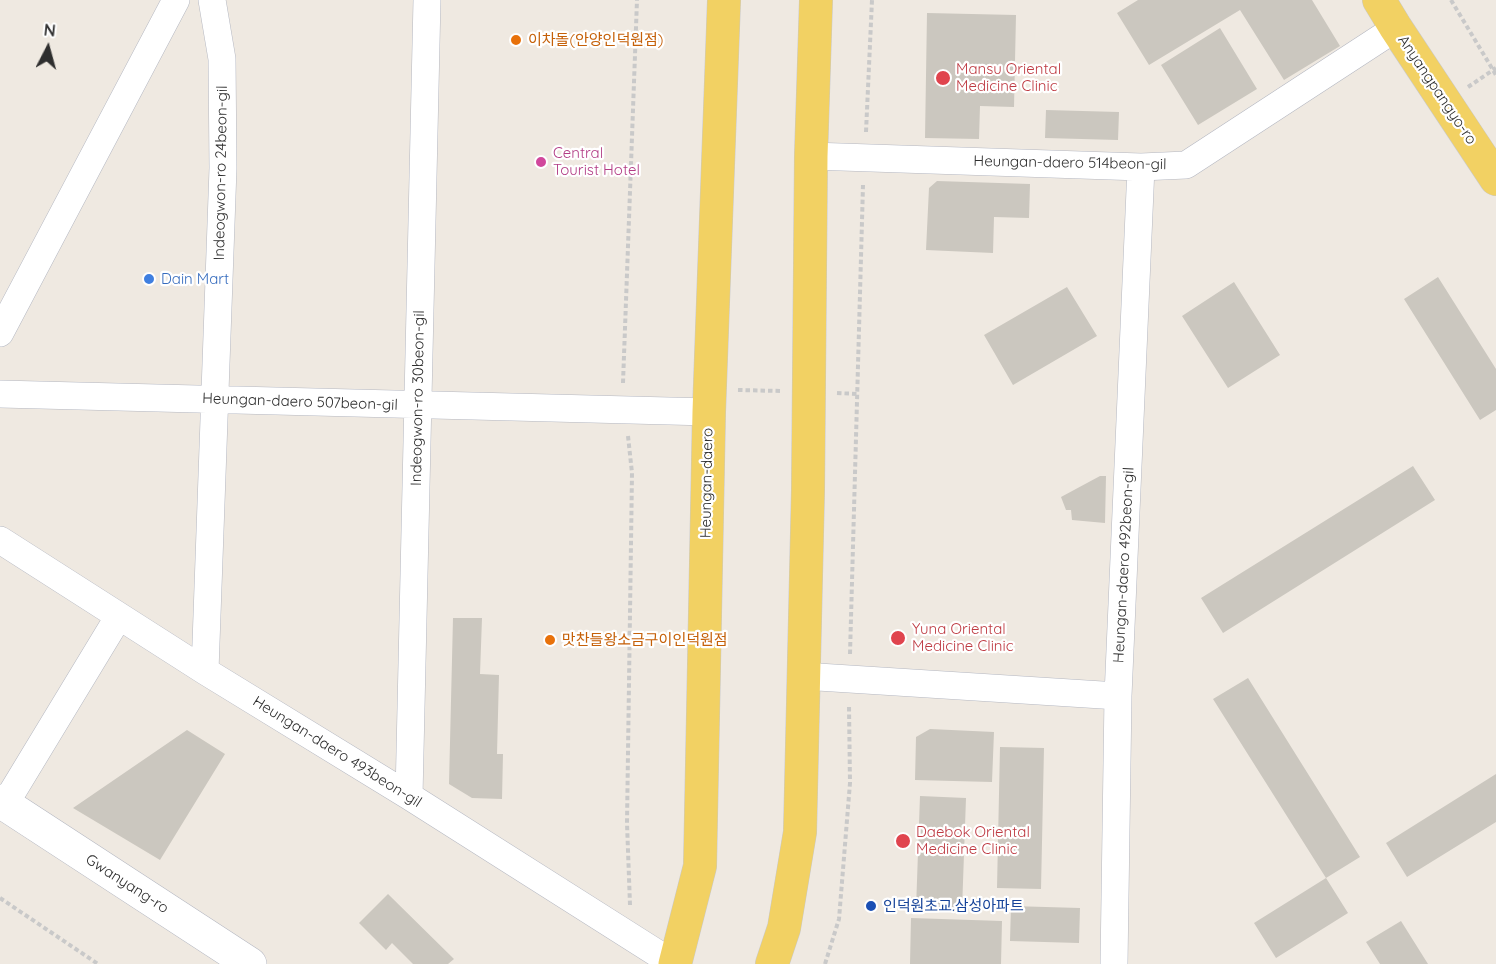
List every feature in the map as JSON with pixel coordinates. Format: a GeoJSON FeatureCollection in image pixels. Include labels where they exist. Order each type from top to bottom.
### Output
{"type":"FeatureCollection","features":[{"type":"Feature","properties":{"kind":"main road","name":"Heungan-daero"},"geometry":{"type":"LineString","coordinates":[[675,964],[700,866],[709,412],[724,0]]}},
{"type":"Feature","properties":{"kind":"main road"},"geometry":{"type":"LineString","coordinates":[[772,964],[784,928],[800,832],[808,490],[811,156],[816,0]]}},
{"type":"Feature","properties":{"kind":"main road","name":"Anyangpangyo-ro"},"geometry":{"type":"LineString","coordinates":[[1379,0],[1496,179]]}},
{"type":"Feature","properties":{"kind":"street"},"geometry":{"type":"LineString","coordinates":[[0,333],[176,0]]}},
{"type":"Feature","properties":{"kind":"street","name":"Indeogwon-ro 24beon-gil"},"geometry":{"type":"LineString","coordinates":[[205,671],[223,168],[222,59],[212,0]]}},
{"type":"Feature","properties":{"kind":"street","name":"Indeogwon-ro 30beon-gil"},"geometry":{"type":"LineString","coordinates":[[409,796],[427,0]]}},
{"type":"Feature","properties":{"kind":"street","name":"Heungan-daero 514beon-gil"},"geometry":{"type":"LineString","coordinates":[[811,156],[1141,167],[1186,165],[1396,28]]}},
{"type":"Feature","properties":{"kind":"street","name":"Heungan-daero 492beon-gil"},"geometry":{"type":"LineString","coordinates":[[1114,964],[1118,696],[1141,167]]}},
{"type":"Feature","properties":{"kind":"street","name":"Heungan-daero 507beon-gil"},"geometry":{"type":"LineString","coordinates":[[0,394],[709,412]]}},
{"type":"Feature","properties":{"kind":"street","name":"Heungan-daero 493beon-gil"},"geometry":{"type":"LineString","coordinates":[[0,540],[205,671],[409,796],[675,964]]}},
{"type":"Feature","properties":{"kind":"street","name":"Gwanyang-ro"},"geometry":{"type":"LineString","coordinates":[[119,616],[2,803],[250,964]]}},
{"type":"Feature","properties":{"kind":"street"},"geometry":{"type":"LineString","coordinates":[[802,676],[1118,696]]}},
{"type":"Feature","properties":{"kind":"path"},"geometry":{"type":"LineString","coordinates":[[631,936],[627,823],[632,473],[623,387],[637,0]]}},
{"type":"Feature","properties":{"kind":"path"},"geometry":{"type":"LineString","coordinates":[[825,964],[839,919],[850,783],[850,679],[865,158],[872,0]]}},
{"type":"Feature","properties":{"kind":"path"},"geometry":{"type":"LineString","coordinates":[[1451,0],[1496,75]]}},
{"type":"Feature","properties":{"kind":"path"},"geometry":{"type":"LineString","coordinates":[[0,898],[98,964]]}},
{"type":"Feature","properties":{"kind":"building"},"geometry":{"type":"Polygon","coordinates":[[[1138,0],[1312,0],[1340,46],[1284,80],[1240,10],[1149,65],[1117,13],[1138,0]]]}},
{"type":"Feature","properties":{"kind":"building"},"geometry":{"type":"Polygon","coordinates":[[[927,13],[1016,15],[1014,107],[980,106],[979,139],[925,138],[927,13]]]}},
{"type":"Feature","properties":{"kind":"building"},"geometry":{"type":"Polygon","coordinates":[[[1220,28],[1257,89],[1198,125],[1161,65],[1220,28]]]}},
{"type":"Feature","properties":{"kind":"building"},"geometry":{"type":"Polygon","coordinates":[[[1046,110],[1119,112],[1118,140],[1045,138],[1046,110]]]}},
{"type":"Feature","properties":{"kind":"building"},"geometry":{"type":"Polygon","coordinates":[[[937,181],[1030,184],[1029,218],[994,217],[993,253],[926,250],[929,188],[937,181]]]}},
{"type":"Feature","properties":{"kind":"building"},"geometry":{"type":"Polygon","coordinates":[[[1438,277],[1496,369],[1496,410],[1480,420],[1404,299],[1438,277]]]}},
{"type":"Feature","properties":{"kind":"building"},"geometry":{"type":"Polygon","coordinates":[[[1234,282],[1280,355],[1228,388],[1182,316],[1234,282]]]}},
{"type":"Feature","properties":{"kind":"building"},"geometry":{"type":"Polygon","coordinates":[[[1067,287],[1097,336],[1013,385],[984,335],[1067,287]]]}},
{"type":"Feature","properties":{"kind":"building"},"geometry":{"type":"Polygon","coordinates":[[[1413,466],[1435,500],[1223,633],[1201,598],[1413,466]]]}},
{"type":"Feature","properties":{"kind":"building"},"geometry":{"type":"Polygon","coordinates":[[[1100,476],[1106,476],[1105,523],[1072,520],[1071,510],[1066,510],[1061,497],[1100,476]]]}},
{"type":"Feature","properties":{"kind":"building"},"geometry":{"type":"Polygon","coordinates":[[[453,618],[482,618],[480,674],[499,675],[497,754],[503,754],[502,799],[472,798],[449,784],[453,618]]]}},
{"type":"Feature","properties":{"kind":"building"},"geometry":{"type":"Polygon","coordinates":[[[1248,678],[1360,857],[1326,878],[1213,699],[1248,678]]]}},
{"type":"Feature","properties":{"kind":"building"},"geometry":{"type":"Polygon","coordinates":[[[930,729],[994,732],[992,782],[915,780],[916,737],[930,729]]]}},
{"type":"Feature","properties":{"kind":"building"},"geometry":{"type":"Polygon","coordinates":[[[187,730],[225,754],[160,860],[73,808],[187,730]]]}},
{"type":"Feature","properties":{"kind":"building"},"geometry":{"type":"Polygon","coordinates":[[[1000,747],[1044,748],[1041,889],[997,888],[1000,747]]]}},
{"type":"Feature","properties":{"kind":"building"},"geometry":{"type":"Polygon","coordinates":[[[1496,774],[1496,822],[1407,877],[1386,843],[1496,774]]]}},
{"type":"Feature","properties":{"kind":"building"},"geometry":{"type":"Polygon","coordinates":[[[920,796],[966,798],[962,910],[916,909],[920,796]]]}},
{"type":"Feature","properties":{"kind":"building"},"geometry":{"type":"Polygon","coordinates":[[[1326,878],[1348,913],[1276,958],[1254,923],[1326,878]]]}},
{"type":"Feature","properties":{"kind":"building"},"geometry":{"type":"Polygon","coordinates":[[[388,894],[454,959],[448,964],[413,964],[392,943],[386,950],[359,923],[388,894]]]}},
{"type":"Feature","properties":{"kind":"building"},"geometry":{"type":"Polygon","coordinates":[[[1011,906],[1080,908],[1079,943],[1010,941],[1011,906]]]}},
{"type":"Feature","properties":{"kind":"building"},"geometry":{"type":"Polygon","coordinates":[[[911,918],[1002,921],[1001,964],[910,964],[911,918]]]}},
{"type":"Feature","properties":{"kind":"building"},"geometry":{"type":"Polygon","coordinates":[[[1401,921],[1428,964],[1380,964],[1366,942],[1401,921]]]}},
{"type":"Feature","properties":{"kind":"place","name":"이차돌(안양인덕원점)"},"geometry":{"type":"Point","coordinates":[516,40]}},
{"type":"Feature","properties":{"kind":"place","name":"Mansu Oriental Medicine Clinic"},"geometry":{"type":"Point","coordinates":[943,78]}},
{"type":"Feature","properties":{"kind":"place","name":"Central Tourist Hotel"},"geometry":{"type":"Point","coordinates":[541,162]}},
{"type":"Feature","properties":{"kind":"place","name":"Dain Mart"},"geometry":{"type":"Point","coordinates":[149,279]}},
{"type":"Feature","properties":{"kind":"place","name":"Yuna Oriental Medicine Clinic"},"geometry":{"type":"Point","coordinates":[898,638]}},
{"type":"Feature","properties":{"kind":"place","name":"맛찬들왕소금구이인덕원점"},"geometry":{"type":"Point","coordinates":[550,640]}},
{"type":"Feature","properties":{"kind":"place","name":"Daebok Oriental Medicine Clinic"},"geometry":{"type":"Point","coordinates":[903,841]}},
{"type":"Feature","properties":{"kind":"place","name":"인덕원초교.삼성아파트"},"geometry":{"type":"Point","coordinates":[871,906]}}]}
